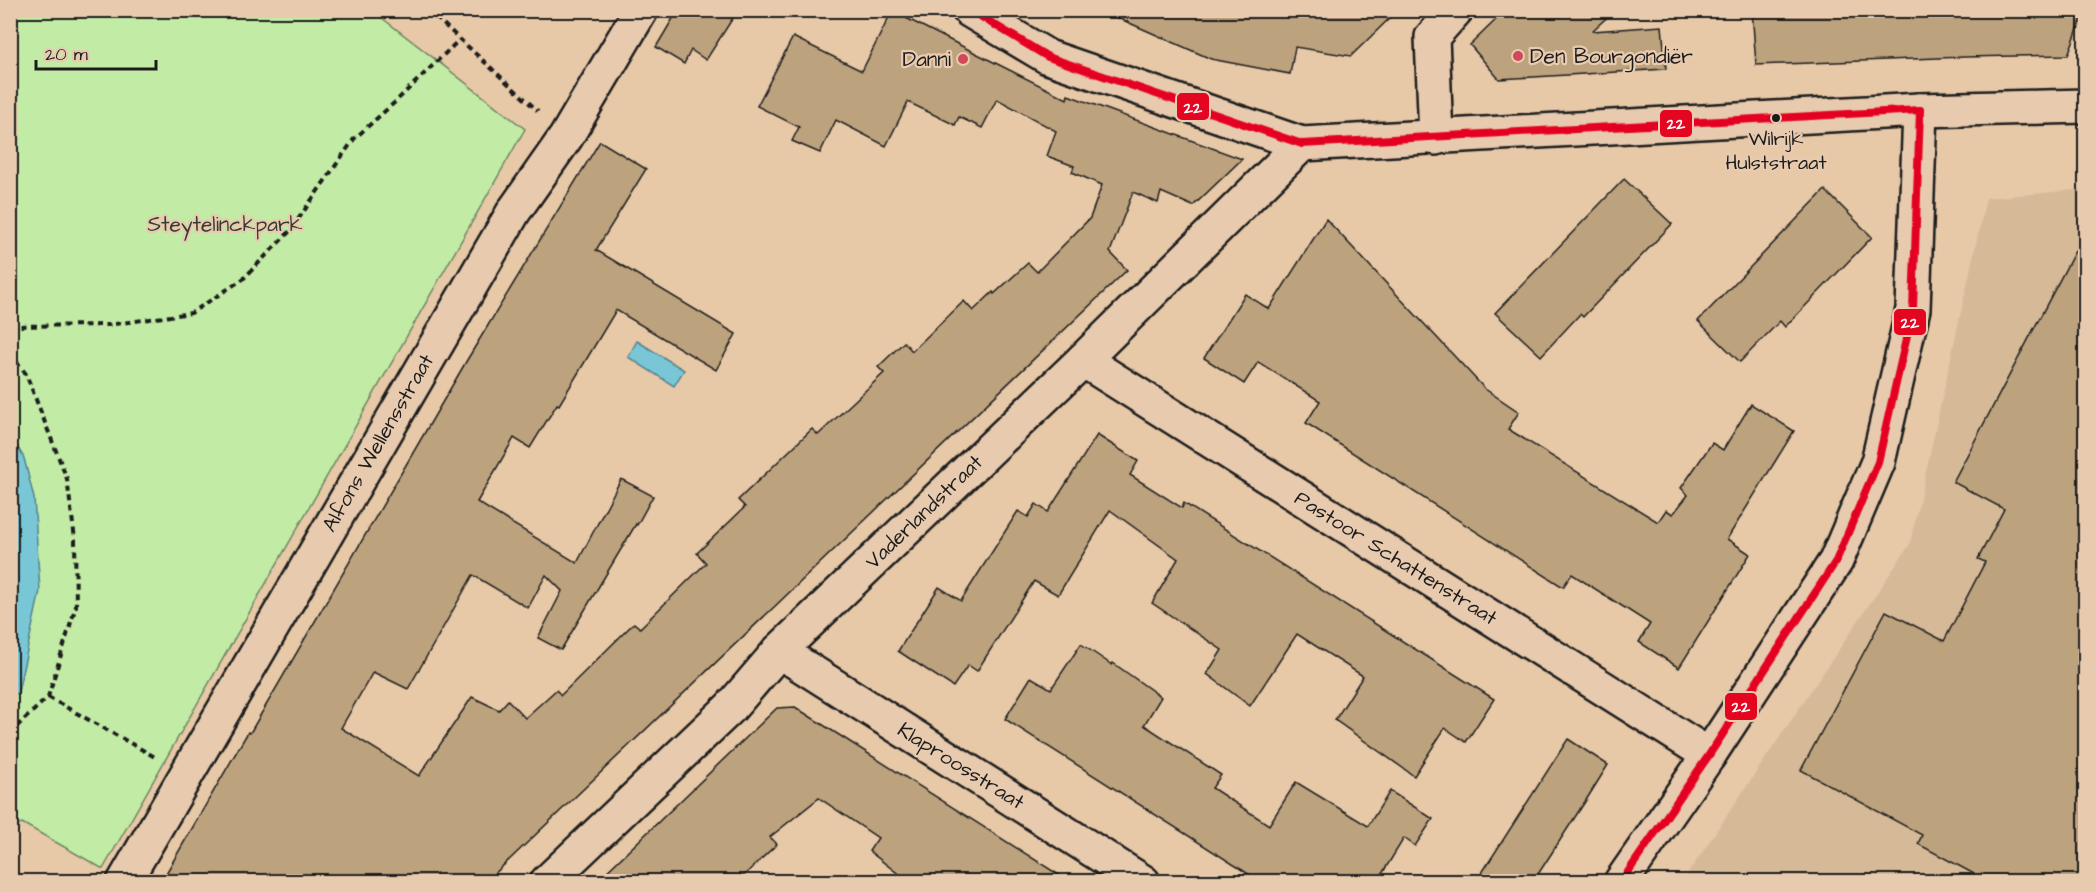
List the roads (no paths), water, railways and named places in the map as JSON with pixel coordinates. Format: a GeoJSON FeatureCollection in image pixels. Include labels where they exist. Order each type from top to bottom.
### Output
{"type":"FeatureCollection","features":[{"type":"Feature","properties":{"kind":"street","name":"Alfons Wellensstraat"},"geometry":{"type":"LineString","coordinates":[[124,882],[514,211],[566,137],[641,10]]}},
{"type":"Feature","properties":{"kind":"street"},"geometry":{"type":"LineString","coordinates":[[969,10],[1048,57],[1302,144],[1920,110],[2085,106]]}},
{"type":"Feature","properties":{"kind":"street"},"geometry":{"type":"LineString","coordinates":[[1436,138],[1432,37],[1456,10]]}},
{"type":"Feature","properties":{"kind":"street"},"geometry":{"type":"LineString","coordinates":[[1621,882],[1709,755],[1836,561],[1878,462],[1913,309],[1920,110]]}},
{"type":"Feature","properties":{"kind":"street","name":"Vaderlandstraat"},"geometry":{"type":"LineString","coordinates":[[547,882],[731,707],[779,651],[1083,360],[1302,144]]}},
{"type":"Feature","properties":{"kind":"street","name":"Pastoor Schattenstraat"},"geometry":{"type":"LineString","coordinates":[[1083,360],[1709,755]]}},
{"type":"Feature","properties":{"kind":"street","name":"Klaproosstraat"},"geometry":{"type":"LineString","coordinates":[[779,651],[1143,882]]}},
{"type":"Feature","properties":{"kind":"water"},"geometry":{"type":"Polygon","coordinates":[[[637,341],[684,370],[674,386],[628,357],[637,341]]]}},
{"type":"Feature","properties":{"kind":"water"},"geometry":{"type":"Polygon","coordinates":[[[11,436],[24,458],[34,498],[40,591],[18,692],[11,697],[11,436]]]}},
{"type":"Feature","properties":{"kind":"place","name":"Den Bourgondiër"},"geometry":{"type":"Point","coordinates":[1518,56]}},
{"type":"Feature","properties":{"kind":"place","name":"Danni"},"geometry":{"type":"Point","coordinates":[963,59]}},
{"type":"Feature","properties":{"kind":"place","name":"Wilrijk Hulststraat"},"geometry":{"type":"Point","coordinates":[1776,118]}},
{"type":"Feature","properties":{"kind":"park label","name":"Steytelinckpark"},"geometry":{"type":"Point","coordinates":[225,224]}}]}
